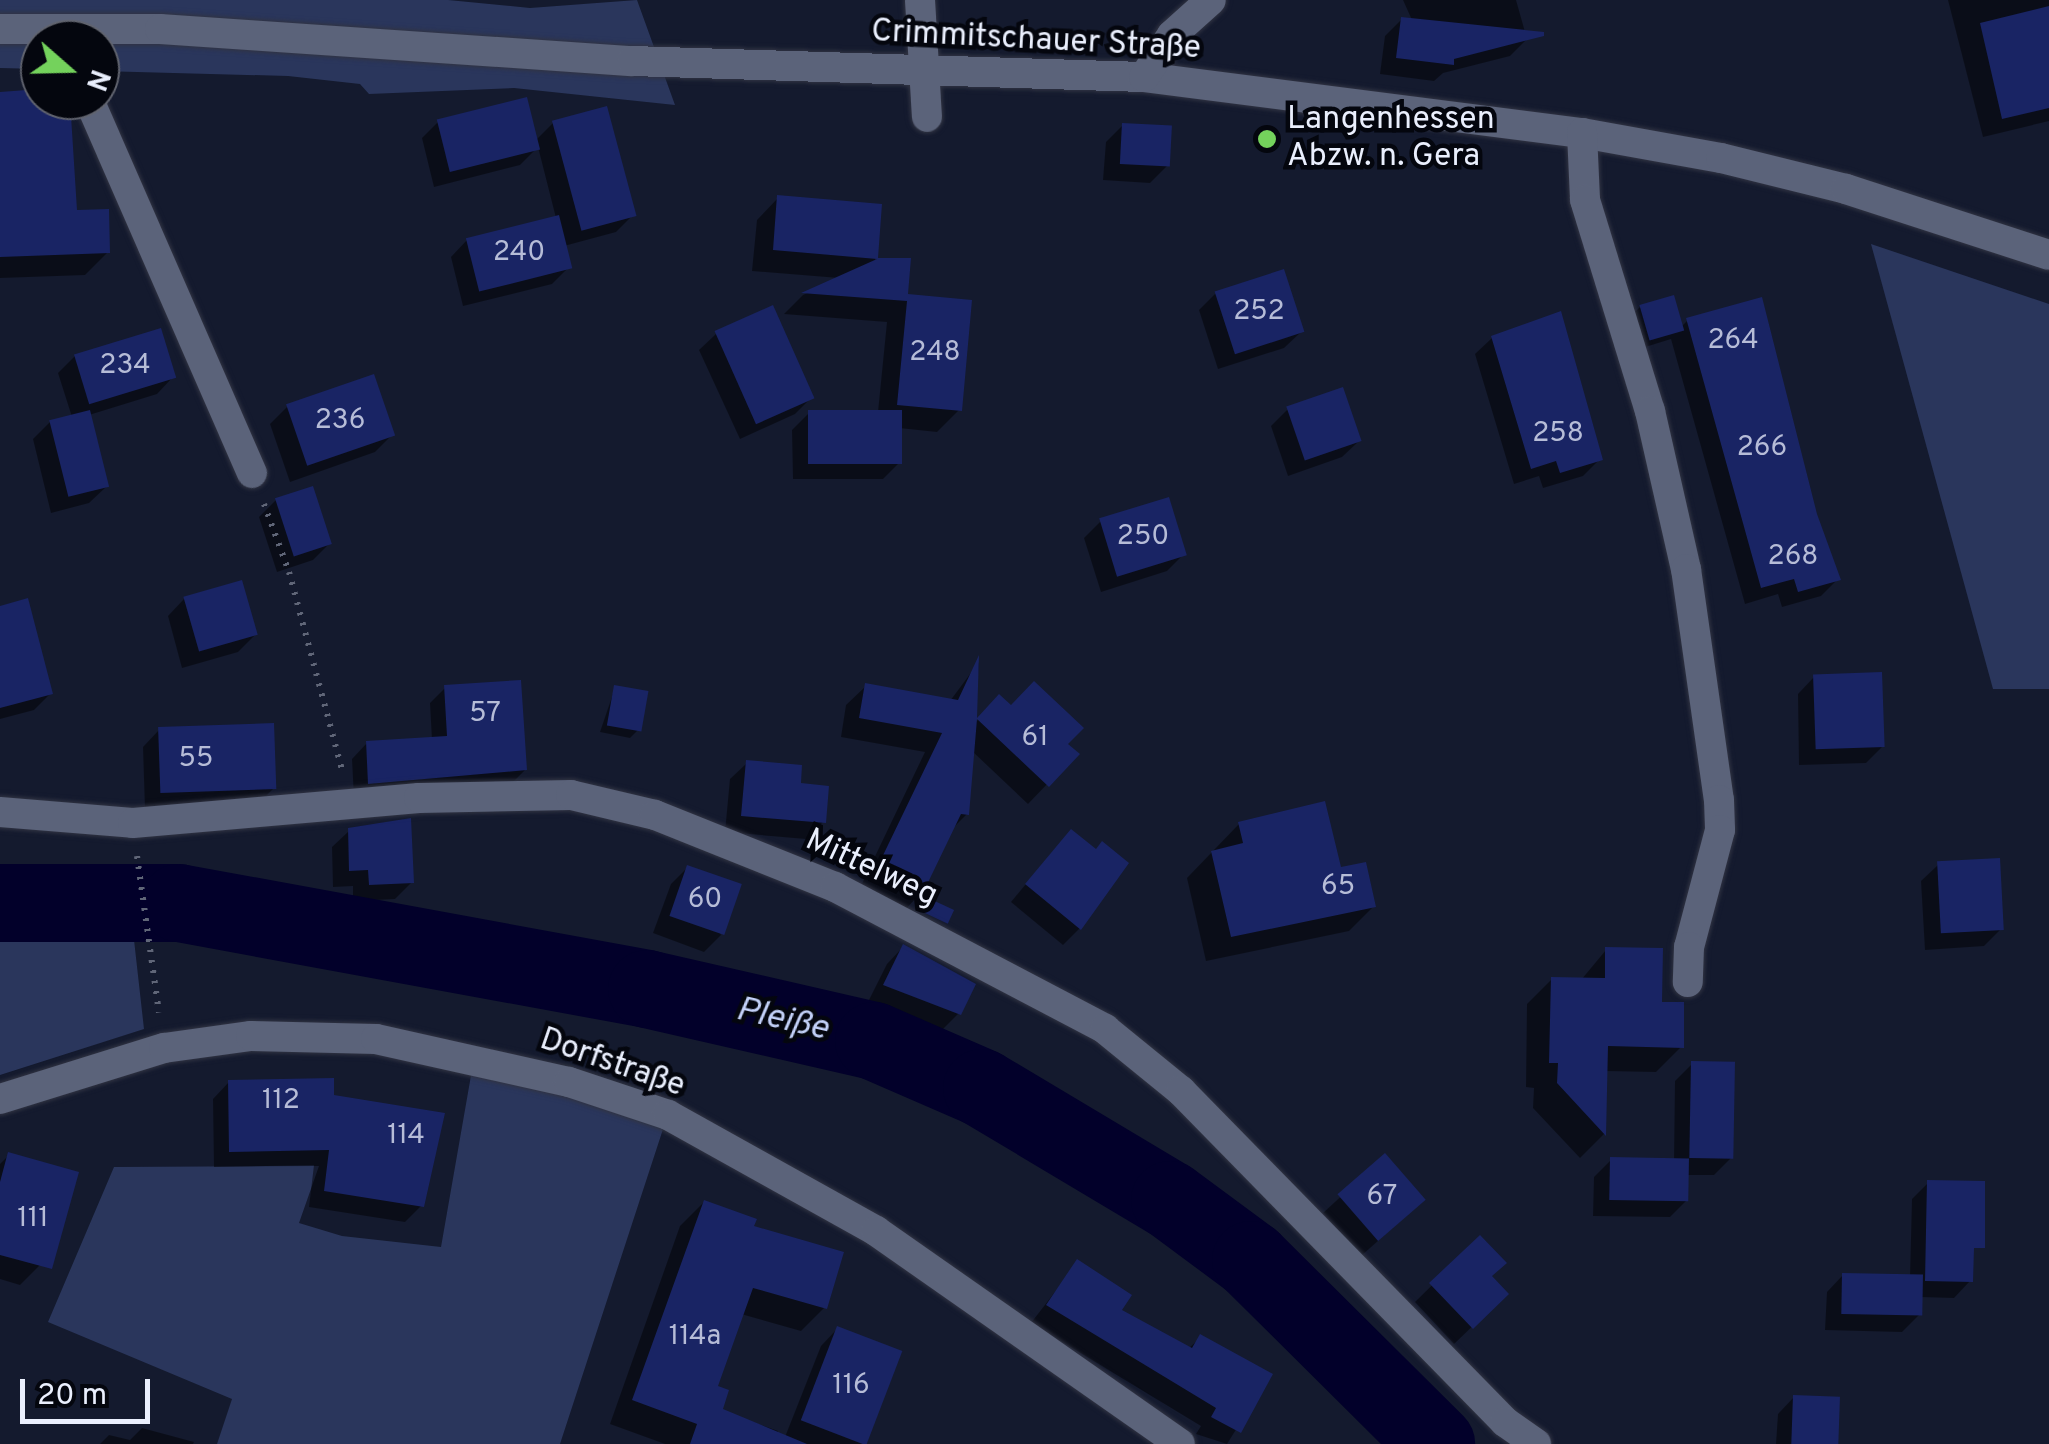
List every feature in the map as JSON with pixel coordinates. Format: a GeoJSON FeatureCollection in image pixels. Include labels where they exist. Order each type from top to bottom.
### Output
{"type":"FeatureCollection","features":[{"type":"Feature","properties":{"kind":"street"},"geometry":{"type":"LineString","coordinates":[[920,0],[927,117]]}},
{"type":"Feature","properties":{"kind":"street"},"geometry":{"type":"LineString","coordinates":[[1144,76],[1172,35],[1212,0]]}},
{"type":"Feature","properties":{"kind":"street","name":"Crimmitschauer Straße"},"geometry":{"type":"LineString","coordinates":[[120,36],[632,61],[925,66],[1144,76],[1582,133],[1846,189],[2049,254]]}},
{"type":"Feature","properties":{"kind":"street"},"geometry":{"type":"LineString","coordinates":[[98,120],[252,473]]}},
{"type":"Feature","properties":{"kind":"street"},"geometry":{"type":"LineString","coordinates":[[1582,133],[1586,200],[1650,412],[1686,569],[1720,800],[1720,830],[1689,947],[1688,982]]}},
{"type":"Feature","properties":{"kind":"street","name":"Mittelweg"},"geometry":{"type":"LineString","coordinates":[[0,812],[133,823],[512,793],[619,804],[835,887],[1105,1028],[1180,1091],[1505,1422],[1536,1444]]}},
{"type":"Feature","properties":{"kind":"street","name":"Dorfstraße"},"geometry":{"type":"LineString","coordinates":[[0,1099],[164,1048],[250,1036],[376,1039],[569,1082],[668,1115],[876,1231],[1180,1444]]}},
{"type":"Feature","properties":{"kind":"path"},"geometry":{"type":"LineString","coordinates":[[252,473],[290,572],[351,805]]}},
{"type":"Feature","properties":{"kind":"path"},"geometry":{"type":"LineString","coordinates":[[137,855],[164,1048]]}},
{"type":"Feature","properties":{"kind":"shaded area"},"geometry":{"type":"Polygon","coordinates":[[[0,0],[448,0],[530,8],[637,0],[675,105],[514,88],[369,94],[360,84],[288,76],[120,72],[120,20],[20,20],[20,68],[0,68],[0,0]]]}},
{"type":"Feature","properties":{"kind":"shaded area"},"geometry":{"type":"Polygon","coordinates":[[[1871,244],[2049,304],[2049,689],[1993,689],[1871,244]]]}},
{"type":"Feature","properties":{"kind":"shaded area"},"geometry":{"type":"Polygon","coordinates":[[[132,922],[144,1029],[0,1075],[0,926],[73,929],[132,922]]]}},
{"type":"Feature","properties":{"kind":"shaded area"},"geometry":{"type":"Polygon","coordinates":[[[473,1064],[666,1120],[560,1444],[217,1444],[232,1399],[48,1322],[114,1167],[319,1166],[299,1223],[342,1236],[441,1247],[473,1064]]]}},
{"type":"Feature","properties":{"kind":"building"},"geometry":{"type":"Polygon","coordinates":[[[2049,6],[2049,108],[2002,119],[1980,23],[2049,6]]]}},
{"type":"Feature","properties":{"kind":"building"},"geometry":{"type":"Polygon","coordinates":[[[1401,17],[1544,32],[1544,36],[1454,59],[1454,65],[1396,58],[1401,17]]]}},
{"type":"Feature","properties":{"kind":"building"},"geometry":{"type":"Polygon","coordinates":[[[20,90],[20,120],[71,120],[77,210],[109,209],[110,253],[0,257],[0,92],[20,90]]]}},
{"type":"Feature","properties":{"kind":"building"},"geometry":{"type":"Polygon","coordinates":[[[527,97],[540,149],[450,172],[437,119],[527,97]]]}},
{"type":"Feature","properties":{"kind":"building"},"geometry":{"type":"Polygon","coordinates":[[[607,106],[637,216],[581,231],[552,121],[607,106]]]}},
{"type":"Feature","properties":{"kind":"building"},"geometry":{"type":"Polygon","coordinates":[[[1122,123],[1172,126],[1170,167],[1120,164],[1122,123]]]}},
{"type":"Feature","properties":{"kind":"building"},"geometry":{"type":"Polygon","coordinates":[[[777,195],[882,204],[878,258],[911,258],[908,294],[972,300],[962,411],[897,405],[907,301],[801,293],[877,259],[773,250],[777,195]]]}},
{"type":"Feature","properties":{"kind":"building"},"geometry":{"type":"Polygon","coordinates":[[[559,215],[572,268],[479,292],[466,238],[559,215]]]}},
{"type":"Feature","properties":{"kind":"building"},"geometry":{"type":"Polygon","coordinates":[[[1284,269],[1304,332],[1235,354],[1215,292],[1284,269]]]}},
{"type":"Feature","properties":{"kind":"building"},"geometry":{"type":"Polygon","coordinates":[[[1674,295],[1684,331],[1650,340],[1639,305],[1674,295]]]}},
{"type":"Feature","properties":{"kind":"building"},"geometry":{"type":"Polygon","coordinates":[[[1762,297],[1817,514],[1841,580],[1798,592],[1794,579],[1761,588],[1686,318],[1762,297]]]}},
{"type":"Feature","properties":{"kind":"building"},"geometry":{"type":"Polygon","coordinates":[[[773,305],[814,398],[756,424],[715,331],[773,305]]]}},
{"type":"Feature","properties":{"kind":"building"},"geometry":{"type":"Polygon","coordinates":[[[1561,311],[1603,460],[1560,473],[1556,461],[1531,469],[1491,336],[1561,311]]]}},
{"type":"Feature","properties":{"kind":"building"},"geometry":{"type":"Polygon","coordinates":[[[161,328],[176,378],[89,404],[74,355],[161,328]]]}},
{"type":"Feature","properties":{"kind":"building"},"geometry":{"type":"Polygon","coordinates":[[[374,374],[395,435],[307,466],[286,404],[374,374]]]}},
{"type":"Feature","properties":{"kind":"building"},"geometry":{"type":"Polygon","coordinates":[[[1343,387],[1362,441],[1305,460],[1286,407],[1343,387]]]}},
{"type":"Feature","properties":{"kind":"building"},"geometry":{"type":"Polygon","coordinates":[[[90,410],[109,487],[68,497],[49,420],[90,410]]]}},
{"type":"Feature","properties":{"kind":"building"},"geometry":{"type":"Polygon","coordinates":[[[808,410],[902,410],[902,464],[808,464],[808,410]]]}},
{"type":"Feature","properties":{"kind":"building"},"geometry":{"type":"Polygon","coordinates":[[[313,486],[332,544],[294,556],[275,498],[313,486]]]}},
{"type":"Feature","properties":{"kind":"building"},"geometry":{"type":"Polygon","coordinates":[[[1169,497],[1187,555],[1117,577],[1099,518],[1169,497]]]}},
{"type":"Feature","properties":{"kind":"building"},"geometry":{"type":"Polygon","coordinates":[[[242,580],[258,635],[199,652],[183,597],[242,580]]]}},
{"type":"Feature","properties":{"kind":"building"},"geometry":{"type":"Polygon","coordinates":[[[28,598],[53,694],[0,708],[0,606],[28,598]]]}},
{"type":"Feature","properties":{"kind":"building"},"geometry":{"type":"Polygon","coordinates":[[[979,655],[977,718],[999,694],[1011,705],[1034,681],[1084,728],[1068,744],[1080,754],[1049,787],[977,719],[969,815],[961,814],[921,897],[874,874],[942,733],[859,718],[865,683],[958,700],[979,655]]]}},
{"type":"Feature","properties":{"kind":"building"},"geometry":{"type":"Polygon","coordinates":[[[1882,672],[1885,747],[1816,749],[1813,674],[1882,672]]]}},
{"type":"Feature","properties":{"kind":"building"},"geometry":{"type":"Polygon","coordinates":[[[521,680],[527,770],[368,784],[366,741],[447,736],[444,685],[521,680]]]}},
{"type":"Feature","properties":{"kind":"building"},"geometry":{"type":"Polygon","coordinates":[[[614,685],[648,691],[641,731],[607,725],[614,685]]]}},
{"type":"Feature","properties":{"kind":"building"},"geometry":{"type":"Polygon","coordinates":[[[274,723],[276,789],[160,793],[158,727],[274,723]]]}},
{"type":"Feature","properties":{"kind":"building"},"geometry":{"type":"Polygon","coordinates":[[[746,760],[802,765],[801,783],[829,786],[826,823],[741,816],[746,760]]]}},
{"type":"Feature","properties":{"kind":"building"},"geometry":{"type":"Polygon","coordinates":[[[1325,801],[1341,867],[1366,862],[1376,907],[1231,937],[1211,851],[1243,843],[1238,822],[1325,801]]]}},
{"type":"Feature","properties":{"kind":"building"},"geometry":{"type":"Polygon","coordinates":[[[411,818],[414,883],[369,885],[368,870],[349,871],[348,828],[411,818]]]}},
{"type":"Feature","properties":{"kind":"building"},"geometry":{"type":"Polygon","coordinates":[[[1071,829],[1096,849],[1102,841],[1129,863],[1081,930],[1025,884],[1071,829]]]}},
{"type":"Feature","properties":{"kind":"building"},"geometry":{"type":"Polygon","coordinates":[[[2000,858],[2004,930],[1941,933],[1937,861],[2000,858]]]}},
{"type":"Feature","properties":{"kind":"building"},"geometry":{"type":"Polygon","coordinates":[[[687,865],[742,884],[724,935],[669,916],[687,865]]]}},
{"type":"Feature","properties":{"kind":"building"},"geometry":{"type":"Polygon","coordinates":[[[926,897],[954,910],[948,924],[920,911],[926,897]]]}},
{"type":"Feature","properties":{"kind":"building"},"geometry":{"type":"Polygon","coordinates":[[[903,944],[976,984],[961,1015],[883,985],[903,944]]]}},
{"type":"Feature","properties":{"kind":"building"},"geometry":{"type":"Polygon","coordinates":[[[1605,947],[1663,948],[1662,1002],[1684,1002],[1684,1048],[1608,1046],[1606,1136],[1557,1083],[1558,1063],[1549,1063],[1551,977],[1605,978],[1605,947]]]}},
{"type":"Feature","properties":{"kind":"building"},"geometry":{"type":"Polygon","coordinates":[[[1691,1061],[1735,1062],[1733,1159],[1689,1158],[1691,1061]]]}},
{"type":"Feature","properties":{"kind":"building"},"geometry":{"type":"Polygon","coordinates":[[[334,1078],[334,1095],[445,1113],[424,1207],[324,1191],[329,1150],[229,1152],[228,1080],[334,1078]]]}},
{"type":"Feature","properties":{"kind":"building"},"geometry":{"type":"Polygon","coordinates":[[[8,1152],[79,1172],[52,1269],[0,1255],[0,1182],[8,1152]]]}},
{"type":"Feature","properties":{"kind":"building"},"geometry":{"type":"Polygon","coordinates":[[[1385,1153],[1426,1200],[1378,1241],[1337,1194],[1385,1153]]]}},
{"type":"Feature","properties":{"kind":"building"},"geometry":{"type":"Polygon","coordinates":[[[1610,1157],[1689,1158],[1688,1201],[1609,1200],[1610,1157]]]}},
{"type":"Feature","properties":{"kind":"building"},"geometry":{"type":"Polygon","coordinates":[[[1927,1180],[1985,1181],[1985,1248],[1974,1248],[1973,1282],[1925,1281],[1927,1180]]]}},
{"type":"Feature","properties":{"kind":"building"},"geometry":{"type":"Polygon","coordinates":[[[704,1200],[757,1219],[754,1226],[844,1252],[827,1309],[753,1288],[718,1386],[729,1390],[723,1409],[807,1444],[690,1444],[697,1424],[632,1400],[704,1200]]]}},
{"type":"Feature","properties":{"kind":"building"},"geometry":{"type":"Polygon","coordinates":[[[1480,1235],[1507,1263],[1492,1276],[1509,1294],[1473,1329],[1429,1283],[1480,1235]]]}},
{"type":"Feature","properties":{"kind":"building"},"geometry":{"type":"Polygon","coordinates":[[[1077,1259],[1132,1295],[1122,1310],[1192,1348],[1200,1334],[1273,1374],[1241,1433],[1211,1417],[1216,1408],[1046,1305],[1077,1259]]]}},
{"type":"Feature","properties":{"kind":"building"},"geometry":{"type":"Polygon","coordinates":[[[1842,1273],[1923,1274],[1922,1315],[1841,1314],[1842,1273]]]}},
{"type":"Feature","properties":{"kind":"building"},"geometry":{"type":"Polygon","coordinates":[[[837,1326],[902,1351],[867,1444],[801,1420],[837,1326]]]}},
{"type":"Feature","properties":{"kind":"building"},"geometry":{"type":"Polygon","coordinates":[[[1793,1395],[1840,1397],[1838,1444],[1791,1444],[1793,1395]]]}},
{"type":"Feature","properties":{"kind":"waterway","name":"Pleiße"},"geometry":{"type":"LineString","coordinates":[[0,903],[179,903],[647,989],[874,1041],[982,1088],[1170,1200],[1251,1260],[1436,1444]]}},
{"type":"Feature","properties":{"kind":"place","name":"Langenhessen Abzw. n. Gera"},"geometry":{"type":"Point","coordinates":[1267,139]}}]}
